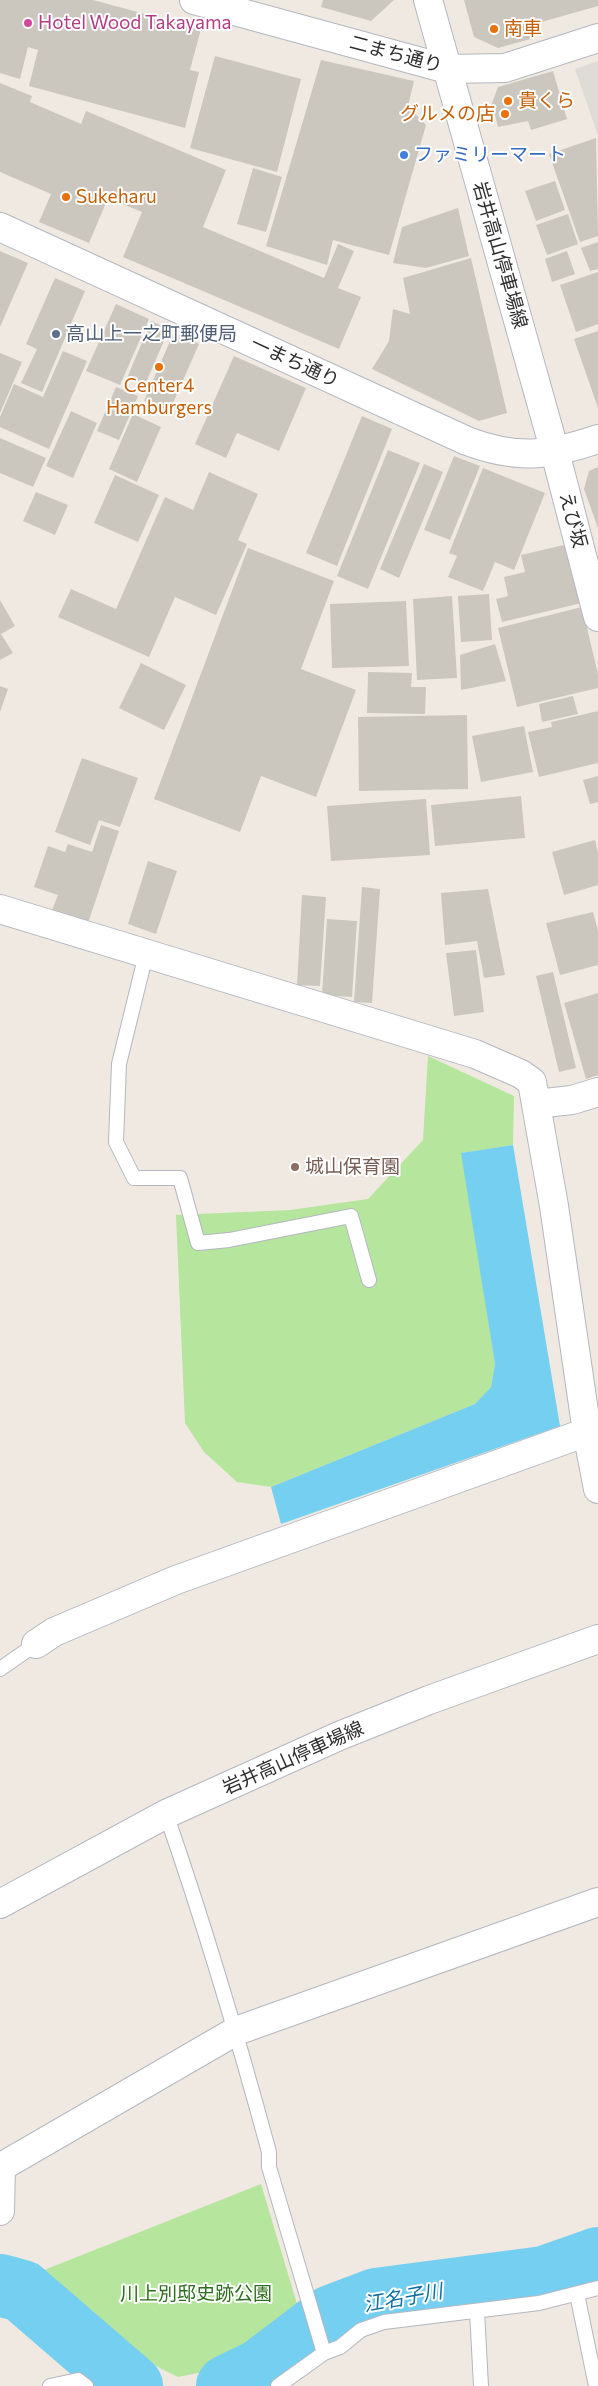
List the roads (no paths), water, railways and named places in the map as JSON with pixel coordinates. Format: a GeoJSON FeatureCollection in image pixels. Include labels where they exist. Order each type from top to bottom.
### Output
{"type":"FeatureCollection","features":[{"type":"Feature","properties":{"kind":"street","name":"二まち通り"},"geometry":{"type":"LineString","coordinates":[[194,0],[447,69],[505,68],[598,38]]}},
{"type":"Feature","properties":{"kind":"street","name":"岩井高山停車場線"},"geometry":{"type":"LineString","coordinates":[[428,0],[555,452]]}},
{"type":"Feature","properties":{"kind":"street","name":"一まち通り"},"geometry":{"type":"LineString","coordinates":[[0,227],[467,442],[493,451],[522,454],[555,452],[598,439]]}},
{"type":"Feature","properties":{"kind":"street","name":"えび坂"},"geometry":{"type":"LineString","coordinates":[[555,452],[598,617]]}},
{"type":"Feature","properties":{"kind":"street"},"geometry":{"type":"LineString","coordinates":[[0,909],[475,1054],[521,1074],[532,1082],[554,1206],[587,1432],[598,1488]]}},
{"type":"Feature","properties":{"kind":"street"},"geometry":{"type":"LineString","coordinates":[[536,1104],[572,1100],[598,1092]]}},
{"type":"Feature","properties":{"kind":"street"},"geometry":{"type":"LineString","coordinates":[[36,1644],[54,1632],[176,1580],[587,1432]]}},
{"type":"Feature","properties":{"kind":"street","name":"岩井高山停車場線"},"geometry":{"type":"LineString","coordinates":[[0,1904],[166,1814],[339,1736],[429,1700],[598,1639]]}},
{"type":"Feature","properties":{"kind":"street"},"geometry":{"type":"LineString","coordinates":[[0,2212],[1,2167],[236,2031],[598,1902]]}},
{"type":"Feature","properties":{"kind":"lane"},"geometry":{"type":"LineString","coordinates":[[146,954],[119,1064],[116,1142],[134,1178],[180,1178],[198,1243],[229,1240],[350,1216],[369,1280]]}},
{"type":"Feature","properties":{"kind":"lane"},"geometry":{"type":"LineString","coordinates":[[0,1669],[36,1644]]}},
{"type":"Feature","properties":{"kind":"lane"},"geometry":{"type":"LineString","coordinates":[[166,1814],[201,1914],[236,2031],[269,2152],[269,2167],[324,2353]]}},
{"type":"Feature","properties":{"kind":"lane"},"geometry":{"type":"LineString","coordinates":[[278,2386],[289,2382],[324,2353],[340,2347],[361,2330],[384,2322],[409,2317],[539,2303],[598,2288]]}},
{"type":"Feature","properties":{"kind":"lane"},"geometry":{"type":"LineString","coordinates":[[577,2294],[596,2386]]}},
{"type":"Feature","properties":{"kind":"lane"},"geometry":{"type":"LineString","coordinates":[[477,2311],[481,2386]]}},
{"type":"Feature","properties":{"kind":"lane"},"geometry":{"type":"LineString","coordinates":[[50,2386],[78,2380],[86,2386]]}},
{"type":"Feature","properties":{"kind":"water"},"geometry":{"type":"Polygon","coordinates":[[[513,1145],[560,1426],[281,1524],[271,1487],[475,1404],[491,1387],[495,1364],[461,1153],[513,1145]]]}},
{"type":"Feature","properties":{"kind":"waterway","name":"江名子川"},"geometry":{"type":"LineString","coordinates":[[227,2386],[260,2370],[331,2316],[376,2299],[544,2277],[598,2258]]}},
{"type":"Feature","properties":{"kind":"waterway","name":"江名子川"},"geometry":{"type":"LineString","coordinates":[[0,2285],[22,2291],[132,2386]]}},
{"type":"Feature","properties":{"kind":"place","name":"Hotel Wood Takayama"},"geometry":{"type":"Point","coordinates":[28,23]}},
{"type":"Feature","properties":{"kind":"place","name":"南車"},"geometry":{"type":"Point","coordinates":[494,29]}},
{"type":"Feature","properties":{"kind":"place","name":"貴くら"},"geometry":{"type":"Point","coordinates":[508,101]}},
{"type":"Feature","properties":{"kind":"place","name":"グルメの店"},"geometry":{"type":"Point","coordinates":[505,114]}},
{"type":"Feature","properties":{"kind":"place","name":"ファミリーマート"},"geometry":{"type":"Point","coordinates":[404,155]}},
{"type":"Feature","properties":{"kind":"place","name":"Sukeharu"},"geometry":{"type":"Point","coordinates":[66,197]}},
{"type":"Feature","properties":{"kind":"place","name":"高山上一之町郵便局"},"geometry":{"type":"Point","coordinates":[56,334]}},
{"type":"Feature","properties":{"kind":"place","name":"Center4 Hamburgers"},"geometry":{"type":"Point","coordinates":[159,367]}},
{"type":"Feature","properties":{"kind":"place","name":"城山保育園"},"geometry":{"type":"Point","coordinates":[295,1167]}},
{"type":"Feature","properties":{"kind":"park label","name":"川上別邸史跡公園"},"geometry":{"type":"Point","coordinates":[196,2294]}}]}
